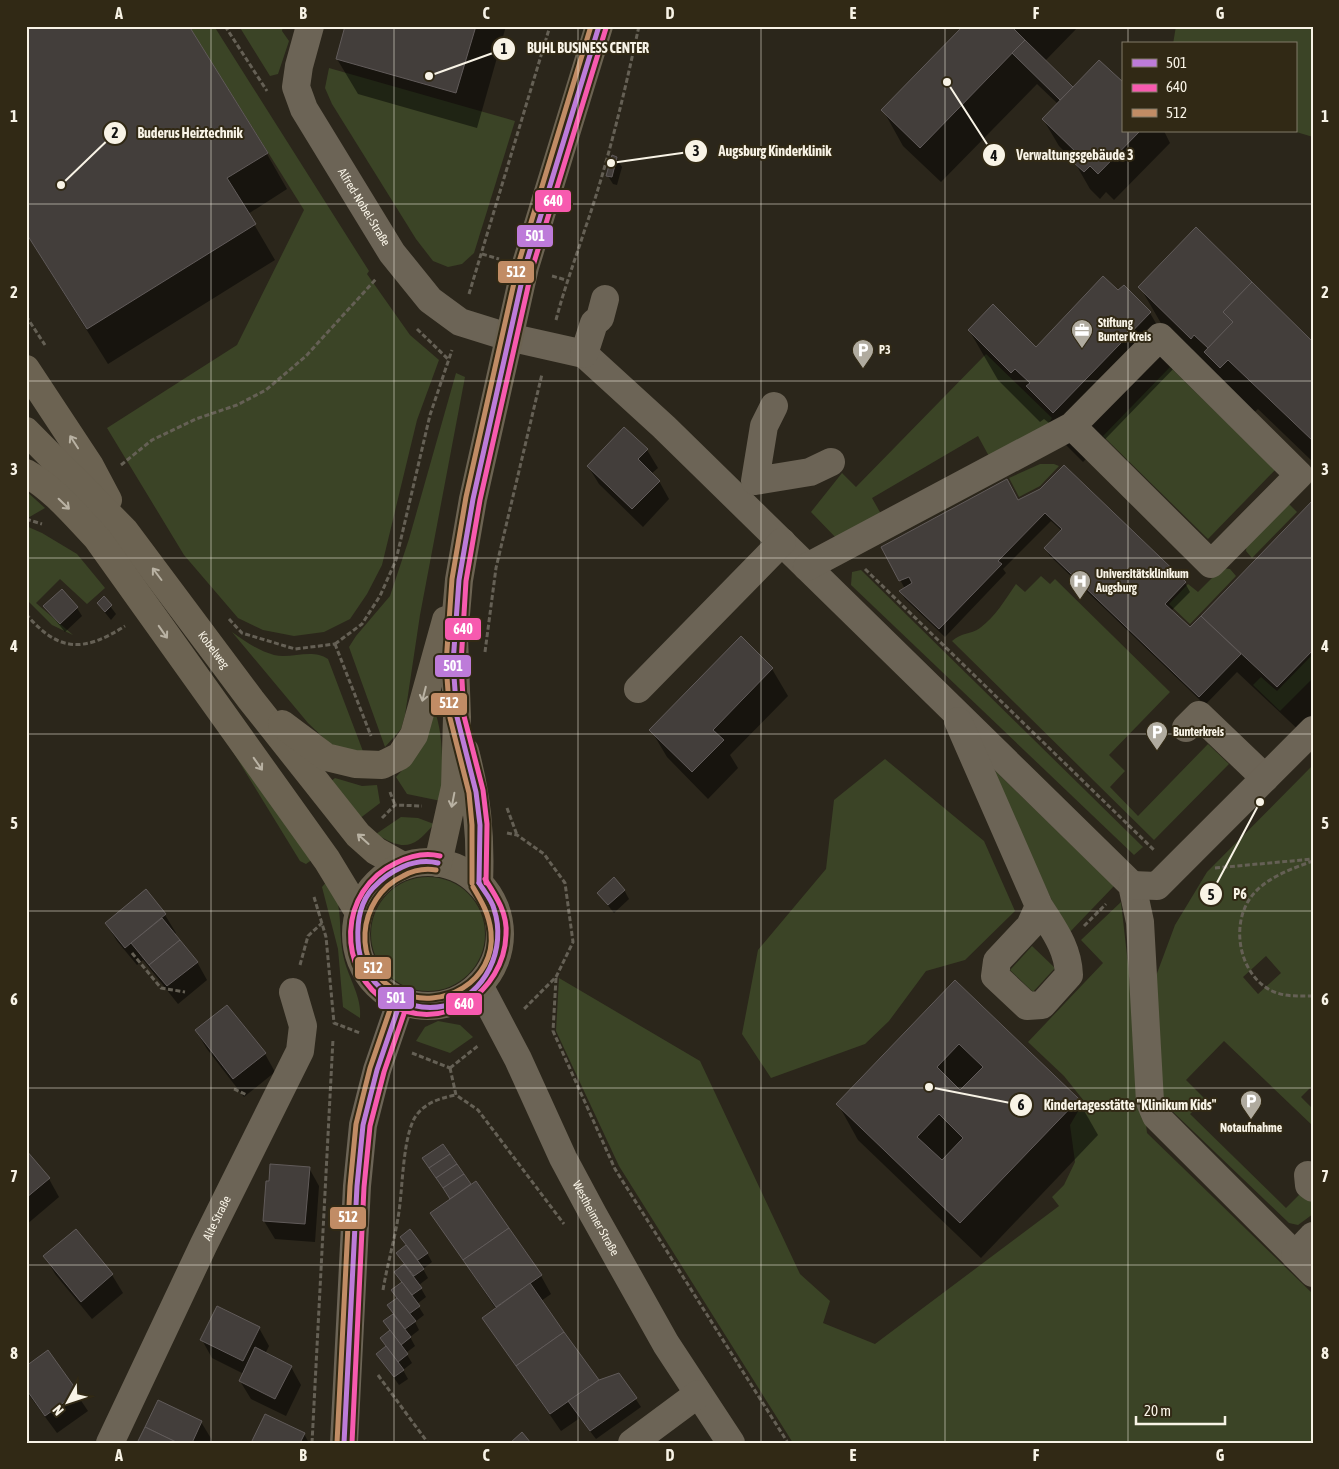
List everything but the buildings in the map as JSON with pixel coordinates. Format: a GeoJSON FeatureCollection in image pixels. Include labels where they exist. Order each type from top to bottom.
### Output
{"type":"FeatureCollection","features":[{"type":"Feature","properties":{"kind":"main road"},"geometry":{"type":"LineString","coordinates":[[251,700],[326,757],[355,764],[382,765],[400,756],[414,735],[431,667],[458,580],[473,499],[525,267],[599,26]]}},
{"type":"Feature","properties":{"kind":"main road"},"geometry":{"type":"LineString","coordinates":[[26,369],[90,466],[124,530]]}},
{"type":"Feature","properties":{"kind":"main road","name":"Kobelweg"},"geometry":{"type":"LineString","coordinates":[[26,431],[124,530],[251,700],[358,834],[376,850],[403,866]]}},
{"type":"Feature","properties":{"kind":"main road"},"geometry":{"type":"LineString","coordinates":[[26,473],[38,480],[66,505],[97,538],[321,852],[358,911]]}},
{"type":"Feature","properties":{"kind":"main road"},"geometry":{"type":"LineString","coordinates":[[438,863],[455,787],[457,717],[453,663],[458,580]]}},
{"type":"Feature","properties":{"kind":"main road"},"geometry":{"type":"LineString","coordinates":[[457,717],[476,792],[480,825],[480,882]]}},
{"type":"Feature","properties":{"kind":"main road"},"geometry":{"type":"LineString","coordinates":[[416,862],[452,866],[480,882],[492,901],[498,918],[500,936],[494,962],[479,985],[465,996],[448,1003],[430,1006],[412,1005],[401,1000],[380,988],[368,975],[360,958],[356,940],[358,911],[370,889],[384,876],[403,866],[416,862]]}},
{"type":"Feature","properties":{"kind":"street","name":"Alfred-Nobel-Straße"},"geometry":{"type":"LineString","coordinates":[[310,26],[298,66],[296,87],[304,109],[392,253],[430,300],[460,322],[508,338],[549,345],[584,354]]}},
{"type":"Feature","properties":{"kind":"street"},"geometry":{"type":"LineString","coordinates":[[601,303],[584,354],[664,427],[747,490],[782,542],[1132,885],[1140,922],[1150,1102],[1156,1116],[1307,1255]]}},
{"type":"Feature","properties":{"kind":"street"},"geometry":{"type":"LineString","coordinates":[[807,566],[1072,426],[1160,337],[1299,475],[1211,564],[1072,426]]}},
{"type":"Feature","properties":{"kind":"street"},"geometry":{"type":"LineString","coordinates":[[747,490],[764,426],[774,406]]}},
{"type":"Feature","properties":{"kind":"street"},"geometry":{"type":"LineString","coordinates":[[747,490],[810,472],[831,462]]}},
{"type":"Feature","properties":{"kind":"street"},"geometry":{"type":"LineString","coordinates":[[638,690],[782,542]]}},
{"type":"Feature","properties":{"kind":"street"},"geometry":{"type":"LineString","coordinates":[[952,709],[1039,906],[1064,946],[1069,962],[1069,975],[1042,1005],[1027,1006],[995,976],[997,961],[1030,926],[1039,906]]}},
{"type":"Feature","properties":{"kind":"street"},"geometry":{"type":"LineString","coordinates":[[1186,728],[1199,715],[1265,778]]}},
{"type":"Feature","properties":{"kind":"street"},"geometry":{"type":"LineString","coordinates":[[1132,885],[1157,886],[1313,730]]}},
{"type":"Feature","properties":{"kind":"street","name":"Westheimer Straße"},"geometry":{"type":"LineString","coordinates":[[479,985],[502,1027],[563,1158],[593,1214],[666,1344],[731,1443]]}},
{"type":"Feature","properties":{"kind":"street","name":"Alte Straße"},"geometry":{"type":"LineString","coordinates":[[110,1443],[300,1052],[303,1026],[293,992]]}},
{"type":"Feature","properties":{"kind":"street"},"geometry":{"type":"LineString","coordinates":[[344,1443],[360,1157],[369,1098],[401,1000]]}},
{"type":"Feature","properties":{"kind":"street"},"geometry":{"type":"LineString","coordinates":[[1313,1176],[1308,1175],[1310,1185],[1313,1188]]}},
{"type":"Feature","properties":{"kind":"street"},"geometry":{"type":"LineString","coordinates":[[632,1443],[698,1394]]}},
{"type":"Feature","properties":{"kind":"path"},"geometry":{"type":"LineString","coordinates":[[224,613],[242,633],[295,649],[335,644],[362,624],[380,596],[396,560],[430,415],[482,254],[550,26]]}},
{"type":"Feature","properties":{"kind":"path"},"geometry":{"type":"LineString","coordinates":[[484,659],[496,568],[532,409],[566,280],[585,229],[622,107],[639,26]]}},
{"type":"Feature","properties":{"kind":"path"},"geometry":{"type":"LineString","coordinates":[[117,468],[152,440],[196,419],[237,405],[266,390],[306,356],[373,283],[392,253]]}},
{"type":"Feature","properties":{"kind":"path"},"geometry":{"type":"LineString","coordinates":[[26,316],[45,346]]}},
{"type":"Feature","properties":{"kind":"path"},"geometry":{"type":"LineString","coordinates":[[843,548],[1174,869],[1219,868],[1313,860]]}},
{"type":"Feature","properties":{"kind":"path"},"geometry":{"type":"LineString","coordinates":[[26,614],[41,631],[64,643],[86,645],[112,635],[149,612]]}},
{"type":"Feature","properties":{"kind":"path"},"geometry":{"type":"LineString","coordinates":[[335,644],[382,765],[395,805]]}},
{"type":"Feature","properties":{"kind":"path"},"geometry":{"type":"LineString","coordinates":[[450,1068],[502,1027],[556,977],[573,942],[565,884],[544,854],[517,835],[504,799]]}},
{"type":"Feature","properties":{"kind":"path"},"geometry":{"type":"LineString","coordinates":[[1313,860],[1272,879],[1250,898],[1241,922],[1239,937],[1246,964],[1258,980],[1269,990],[1292,996],[1313,996]]}},
{"type":"Feature","properties":{"kind":"path"},"geometry":{"type":"LineString","coordinates":[[1064,946],[1117,894],[1132,885]]}},
{"type":"Feature","properties":{"kind":"path"},"geometry":{"type":"LineString","coordinates":[[311,888],[326,937],[334,1023],[312,1443]]}},
{"type":"Feature","properties":{"kind":"path"},"geometry":{"type":"LineString","coordinates":[[293,992],[308,936],[322,923]]}},
{"type":"Feature","properties":{"kind":"path"},"geometry":{"type":"LineString","coordinates":[[132,953],[161,988],[185,992]]}},
{"type":"Feature","properties":{"kind":"path"},"geometry":{"type":"LineString","coordinates":[[556,977],[553,1031],[615,1169],[788,1443]]}},
{"type":"Feature","properties":{"kind":"path"},"geometry":{"type":"LineString","coordinates":[[334,1023],[450,1068]]}},
{"type":"Feature","properties":{"kind":"path"},"geometry":{"type":"LineString","coordinates":[[382,1296],[398,1218],[408,1137],[415,1118],[427,1105],[439,1098],[456,1095],[450,1068]]}},
{"type":"Feature","properties":{"kind":"path"},"geometry":{"type":"LineString","coordinates":[[348,1374],[369,1364],[428,1443]]}},
{"type":"Feature","properties":{"kind":"green space"},"geometry":{"type":"Polygon","coordinates":[[[189,26],[214,26],[369,271],[367,274],[410,335],[439,360],[417,420],[382,565],[367,594],[350,619],[324,632],[294,636],[263,630],[238,618],[184,555],[107,428],[237,345],[304,210],[189,26]]]}},
{"type":"Feature","properties":{"kind":"green space"},"geometry":{"type":"Polygon","coordinates":[[[239,26],[283,26],[282,31],[289,41],[278,74],[270,76],[239,26]]]}},
{"type":"Feature","properties":{"kind":"green space"},"geometry":{"type":"Polygon","coordinates":[[[1176,26],[1313,26],[1313,137],[1296,132],[1296,42],[1173,42],[1176,26]]]}},
{"type":"Feature","properties":{"kind":"green space"},"geometry":{"type":"Polygon","coordinates":[[[329,68],[515,121],[474,253],[462,264],[448,267],[433,261],[416,239],[332,104],[325,88],[329,68]]]}},
{"type":"Feature","properties":{"kind":"green space"},"geometry":{"type":"Polygon","coordinates":[[[986,354],[1052,418],[1042,434],[991,460],[978,436],[872,498],[881,514],[839,541],[811,512],[842,473],[856,487],[986,354]]]}},
{"type":"Feature","properties":{"kind":"green space"},"geometry":{"type":"Polygon","coordinates":[[[1170,367],[1275,470],[1208,539],[1103,436],[1170,367]]]}},
{"type":"Feature","properties":{"kind":"green space"},"geometry":{"type":"Polygon","coordinates":[[[456,373],[465,377],[420,615],[405,715],[401,729],[385,747],[349,647],[390,596],[409,539],[456,373]]]}},
{"type":"Feature","properties":{"kind":"green space"},"geometry":{"type":"Polygon","coordinates":[[[1040,464],[1059,466],[1040,486],[1019,497],[1009,478],[1040,464]]]}},
{"type":"Feature","properties":{"kind":"green space"},"geometry":{"type":"Polygon","coordinates":[[[26,491],[45,508],[26,519],[26,491]]]}},
{"type":"Feature","properties":{"kind":"green space"},"geometry":{"type":"Polygon","coordinates":[[[1287,502],[1297,512],[1252,558],[1246,551],[1247,542],[1287,502]]]}},
{"type":"Feature","properties":{"kind":"green space"},"geometry":{"type":"Polygon","coordinates":[[[26,526],[42,533],[77,554],[105,588],[87,604],[60,579],[36,603],[73,635],[52,625],[26,599],[26,526]]]}},
{"type":"Feature","properties":{"kind":"green space"},"geometry":{"type":"Polygon","coordinates":[[[1222,568],[1230,569],[1236,576],[1190,624],[1169,604],[1188,584],[1198,592],[1222,568]]]}},
{"type":"Feature","properties":{"kind":"green space"},"geometry":{"type":"Polygon","coordinates":[[[861,570],[1143,847],[1134,855],[851,585],[852,572],[861,570]]]}},
{"type":"Feature","properties":{"kind":"green space"},"geometry":{"type":"Polygon","coordinates":[[[1041,576],[1050,584],[1055,579],[1170,692],[1109,755],[1125,771],[1110,787],[1138,816],[1208,744],[1229,764],[1154,840],[952,641],[985,624],[1000,608],[1016,584],[1025,592],[1041,576]]]}},
{"type":"Feature","properties":{"kind":"green space"},"geometry":{"type":"Polygon","coordinates":[[[232,632],[257,648],[274,655],[315,654],[328,659],[364,754],[330,744],[308,723],[232,632]]]}},
{"type":"Feature","properties":{"kind":"green space"},"geometry":{"type":"Polygon","coordinates":[[[1313,654],[1313,678],[1280,711],[1253,685],[1261,677],[1277,691],[1313,654]]]}},
{"type":"Feature","properties":{"kind":"green space"},"geometry":{"type":"Polygon","coordinates":[[[433,706],[441,741],[441,801],[407,794],[396,777],[420,751],[433,706]]]}},
{"type":"Feature","properties":{"kind":"green space"},"geometry":{"type":"Polygon","coordinates":[[[208,711],[313,859],[306,864],[300,861],[208,711]]]}},
{"type":"Feature","properties":{"kind":"green space"},"geometry":{"type":"Polygon","coordinates":[[[885,759],[984,841],[1015,911],[965,960],[926,971],[889,1021],[865,1044],[771,1078],[742,1034],[758,950],[826,869],[834,800],[885,759]]]}},
{"type":"Feature","properties":{"kind":"green space"},"geometry":{"type":"Polygon","coordinates":[[[985,761],[1114,886],[1068,934],[985,761]]]}},
{"type":"Feature","properties":{"kind":"green space"},"geometry":{"type":"Polygon","coordinates":[[[1313,765],[1313,1085],[1301,1097],[1313,1109],[1313,1126],[1224,1041],[1186,1080],[1205,1099],[1190,1114],[1286,1208],[1302,1192],[1313,1202],[1313,1214],[1298,1225],[1289,1223],[1170,1109],[1162,1096],[1156,976],[1175,925],[1207,872],[1313,765]],[[1266,956],[1243,977],[1258,994],[1281,973],[1266,956]]]}},
{"type":"Feature","properties":{"kind":"green space"},"geometry":{"type":"Polygon","coordinates":[[[335,778],[362,786],[377,785],[380,803],[359,819],[330,782],[335,778]]]}},
{"type":"Feature","properties":{"kind":"green space"},"geometry":{"type":"Polygon","coordinates":[[[401,817],[418,818],[434,824],[414,843],[408,845],[394,843],[376,834],[401,817]]]}},
{"type":"Feature","properties":{"kind":"green space"},"geometry":{"type":"Polygon","coordinates":[[[428,877],[450,882],[468,894],[480,912],[485,934],[480,956],[468,974],[450,986],[428,991],[406,986],[388,974],[376,956],[371,934],[376,912],[388,894],[406,882],[428,877]]]}},
{"type":"Feature","properties":{"kind":"green space"},"geometry":{"type":"Polygon","coordinates":[[[329,879],[337,900],[344,959],[357,995],[360,1018],[343,1007],[338,949],[322,887],[329,879]]]}},
{"type":"Feature","properties":{"kind":"green space"},"geometry":{"type":"Polygon","coordinates":[[[1121,902],[1147,1133],[1313,1294],[1313,1443],[793,1443],[619,1166],[556,1031],[559,978],[700,1061],[800,1274],[830,1301],[823,1323],[875,1344],[1059,1206],[1052,1197],[1064,1185],[1075,1162],[1070,1125],[1084,1101],[1064,1076],[1028,1042],[1103,963],[1081,940],[1121,902]]]}},
{"type":"Feature","properties":{"kind":"green space"},"geometry":{"type":"Polygon","coordinates":[[[1032,946],[1055,968],[1033,992],[1010,970],[1032,946]]]}},
{"type":"Feature","properties":{"kind":"green space"},"geometry":{"type":"Polygon","coordinates":[[[438,1021],[460,1025],[473,1037],[450,1053],[416,1041],[425,1027],[438,1021]]]}},
{"type":"Feature","properties":{"kind":"transit line","name":"512"},"geometry":{"type":"LineString","coordinates":[[472,883],[472,825],[469,793],[450,718],[446,664],[452,579],[466,497],[518,265],[591,26]]}},
{"type":"Feature","properties":{"kind":"transit line","name":"501"},"geometry":{"type":"LineString","coordinates":[[479,883],[480,825],[476,792],[457,717],[453,663],[459,580],[473,499],[525,267],[599,26]]}},
{"type":"Feature","properties":{"kind":"transit line","name":"640"},"geometry":{"type":"LineString","coordinates":[[486,883],[487,824],[483,790],[464,716],[461,663],[466,581],[480,500],[532,269],[606,28]]}},
{"type":"Feature","properties":{"kind":"transit line","name":"640"},"geometry":{"type":"LineString","coordinates":[[440,856],[428,854],[407,858],[377,875],[363,892],[354,911],[351,932],[352,952],[360,972],[372,990],[390,1004],[410,1012],[430,1014],[449,1011],[467,1002],[482,990],[494,974],[503,956],[506,935],[503,913],[485,879]]}},
{"type":"Feature","properties":{"kind":"transit line","name":"501"},"geometry":{"type":"LineString","coordinates":[[438,863],[420,862],[394,871],[373,888],[365,900],[360,913],[358,941],[360,956],[366,970],[386,993],[399,1000],[414,1006],[429,1008],[444,1006],[459,1001],[482,981],[490,968],[498,939],[492,902],[479,883]]}},
{"type":"Feature","properties":{"kind":"transit line","name":"512"},"geometry":{"type":"LineString","coordinates":[[436,870],[423,869],[411,872],[388,886],[376,900],[368,916],[365,933],[366,950],[372,967],[383,981],[399,992],[416,997],[432,998],[448,995],[463,988],[475,978],[485,965],[490,949],[491,932],[485,908],[473,887]]}},
{"type":"Feature","properties":{"kind":"transit line","name":"512"},"geometry":{"type":"LineString","coordinates":[[337,1443],[350,1186],[356,1124],[370,1068],[394,998]]}},
{"type":"Feature","properties":{"kind":"transit line","name":"501"},"geometry":{"type":"LineString","coordinates":[[344,1443],[357,1186],[363,1125],[377,1070],[401,1000]]}},
{"type":"Feature","properties":{"kind":"transit line","name":"640"},"geometry":{"type":"LineString","coordinates":[[352,1443],[364,1187],[370,1126],[384,1072],[408,1002]]}},
{"type":"Feature","properties":{"kind":"place","name":"BUHL BUSINESS CENTER"},"geometry":{"type":"Point","coordinates":[429,76]}},
{"type":"Feature","properties":{"kind":"place","name":"Verwaltungsgebäude 3"},"geometry":{"type":"Point","coordinates":[947,82]}},
{"type":"Feature","properties":{"kind":"place","name":"Augsburg Kinderklinik"},"geometry":{"type":"Point","coordinates":[611,163]}},
{"type":"Feature","properties":{"kind":"place","name":"Buderus Heiztechnik"},"geometry":{"type":"Point","coordinates":[61,185]}},
{"type":"Feature","properties":{"kind":"place","name":"Stiftung Bunter Kreis"},"geometry":{"type":"Point","coordinates":[1082,349]}},
{"type":"Feature","properties":{"kind":"place","name":"P3"},"geometry":{"type":"Point","coordinates":[863,369]}},
{"type":"Feature","properties":{"kind":"place","name":"Universitätsklinikum Augsburg"},"geometry":{"type":"Point","coordinates":[1080,600]}},
{"type":"Feature","properties":{"kind":"place","name":"Bunterkreis"},"geometry":{"type":"Point","coordinates":[1157,751]}},
{"type":"Feature","properties":{"kind":"place","name":"P6"},"geometry":{"type":"Point","coordinates":[1260,802]}},
{"type":"Feature","properties":{"kind":"place","name":"Kindertagesstätte \"Klinikum Kids\""},"geometry":{"type":"Point","coordinates":[929,1087]}},
{"type":"Feature","properties":{"kind":"place","name":"Notaufnahme"},"geometry":{"type":"Point","coordinates":[1251,1120]}}]}
